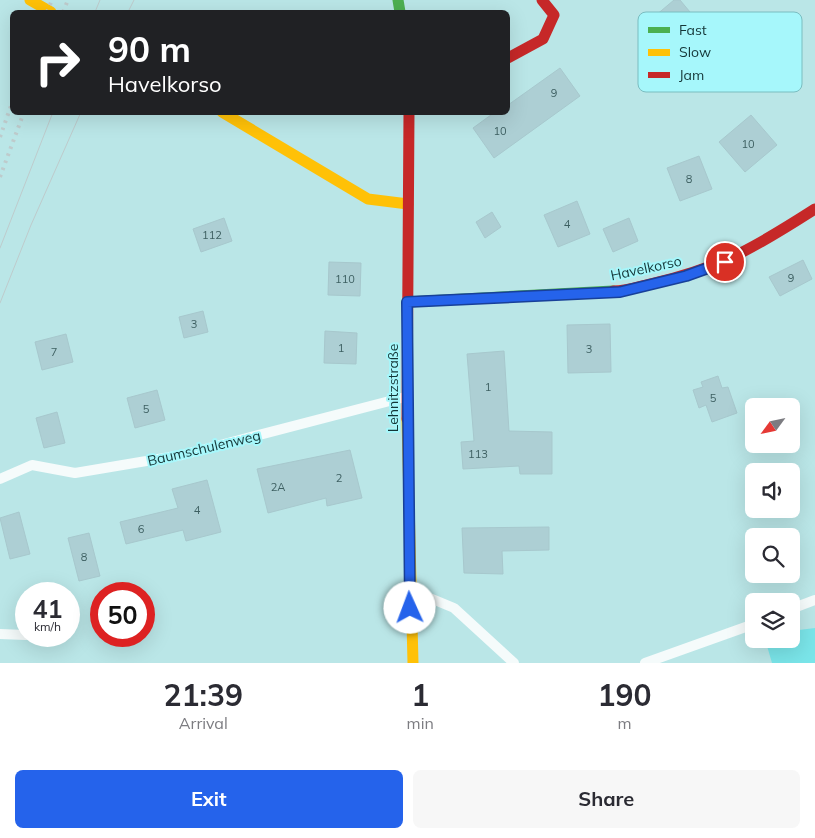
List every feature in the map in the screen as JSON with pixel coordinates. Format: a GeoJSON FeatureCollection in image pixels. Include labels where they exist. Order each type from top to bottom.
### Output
{"type":"FeatureCollection","features":[{"type":"Feature","properties":{"kind":"main road"},"geometry":{"type":"LineString","coordinates":[[30,0],[48,10]]}},
{"type":"Feature","properties":{"kind":"main road"},"geometry":{"type":"LineString","coordinates":[[510,57],[543,39],[554,16],[542,0]]}},
{"type":"Feature","properties":{"kind":"main road"},"geometry":{"type":"LineString","coordinates":[[227,115],[368,199],[408,204]]}},
{"type":"Feature","properties":{"kind":"main road","name":"Lehnitzstraße"},"geometry":{"type":"LineString","coordinates":[[409,115],[407,302],[410,590],[413,663]]}},
{"type":"Feature","properties":{"kind":"main road","name":"Havelkorso"},"geometry":{"type":"LineString","coordinates":[[407,302],[620,292],[686,276],[725,262],[758,245],[815,209]]}},
{"type":"Feature","properties":{"kind":"lane","name":"Baumschulenweg"},"geometry":{"type":"LineString","coordinates":[[0,479],[32,465],[75,473],[182,455],[408,396]]}},
{"type":"Feature","properties":{"kind":"lane"},"geometry":{"type":"LineString","coordinates":[[410,590],[454,608],[514,663]]}},
{"type":"Feature","properties":{"kind":"lane"},"geometry":{"type":"LineString","coordinates":[[800,606],[815,600]]}},
{"type":"Feature","properties":{"kind":"lane"},"geometry":{"type":"LineString","coordinates":[[645,663],[745,627]]}},
{"type":"Feature","properties":{"kind":"lane"},"geometry":{"type":"LineString","coordinates":[[0,634],[15,635]]}},
{"type":"Feature","properties":{"kind":"water"},"geometry":{"type":"Polygon","coordinates":[[[815,628],[815,663],[772,663],[768,648],[800,648],[800,630],[815,628]]]}},
{"type":"Feature","properties":{"kind":"building"},"geometry":{"type":"Polygon","coordinates":[[[674,0],[680,0],[690,12],[660,12],[674,0]]]}},
{"type":"Feature","properties":{"kind":"building"},"geometry":{"type":"Polygon","coordinates":[[[560,68],[580,96],[494,158],[473,128],[491,115],[510,115],[510,104],[560,68]]]}},
{"type":"Feature","properties":{"kind":"building"},"geometry":{"type":"Polygon","coordinates":[[[751,115],[777,145],[745,172],[719,142],[751,115]]]}},
{"type":"Feature","properties":{"kind":"building"},"geometry":{"type":"Polygon","coordinates":[[[699,156],[712,189],[680,201],[667,168],[699,156]]]}},
{"type":"Feature","properties":{"kind":"building"},"geometry":{"type":"Polygon","coordinates":[[[577,201],[590,234],[558,247],[544,215],[577,201]]]}},
{"type":"Feature","properties":{"kind":"building"},"geometry":{"type":"Polygon","coordinates":[[[492,212],[501,227],[485,238],[476,222],[492,212]]]}},
{"type":"Feature","properties":{"kind":"building"},"geometry":{"type":"Polygon","coordinates":[[[224,218],[232,241],[201,252],[193,229],[224,218]]]}},
{"type":"Feature","properties":{"kind":"building"},"geometry":{"type":"Polygon","coordinates":[[[629,218],[638,241],[613,252],[603,229],[629,218]]]}},
{"type":"Feature","properties":{"kind":"building"},"geometry":{"type":"Polygon","coordinates":[[[803,260],[812,279],[780,296],[769,277],[803,260]]]}},
{"type":"Feature","properties":{"kind":"building"},"geometry":{"type":"Polygon","coordinates":[[[329,262],[361,263],[360,296],[328,295],[329,262]]]}},
{"type":"Feature","properties":{"kind":"building"},"geometry":{"type":"Polygon","coordinates":[[[203,311],[208,332],[184,338],[179,317],[203,311]]]}},
{"type":"Feature","properties":{"kind":"building"},"geometry":{"type":"Polygon","coordinates":[[[610,324],[611,372],[568,373],[567,325],[610,324]]]}},
{"type":"Feature","properties":{"kind":"building"},"geometry":{"type":"Polygon","coordinates":[[[325,331],[357,333],[356,364],[324,363],[325,331]]]}},
{"type":"Feature","properties":{"kind":"building"},"geometry":{"type":"Polygon","coordinates":[[[66,334],[73,362],[42,370],[35,342],[66,334]]]}},
{"type":"Feature","properties":{"kind":"building"},"geometry":{"type":"Polygon","coordinates":[[[504,351],[509,431],[552,432],[552,474],[520,474],[519,466],[463,469],[461,442],[474,441],[467,354],[504,351]]]}},
{"type":"Feature","properties":{"kind":"building"},"geometry":{"type":"Polygon","coordinates":[[[718,376],[722,388],[728,387],[737,413],[712,422],[706,405],[699,408],[693,390],[703,387],[701,382],[718,376]]]}},
{"type":"Feature","properties":{"kind":"building"},"geometry":{"type":"Polygon","coordinates":[[[157,390],[165,420],[135,428],[127,398],[157,390]]]}},
{"type":"Feature","properties":{"kind":"building"},"geometry":{"type":"Polygon","coordinates":[[[57,412],[65,443],[44,448],[36,418],[57,412]]]}},
{"type":"Feature","properties":{"kind":"building"},"geometry":{"type":"Polygon","coordinates":[[[350,450],[362,498],[327,506],[326,498],[268,513],[257,469],[350,450]]]}},
{"type":"Feature","properties":{"kind":"building"},"geometry":{"type":"Polygon","coordinates":[[[207,480],[221,532],[186,541],[183,530],[126,544],[120,522],[178,508],[172,489],[207,480]]]}},
{"type":"Feature","properties":{"kind":"building"},"geometry":{"type":"Polygon","coordinates":[[[19,512],[30,554],[10,559],[0,518],[19,512]]]}},
{"type":"Feature","properties":{"kind":"building"},"geometry":{"type":"Polygon","coordinates":[[[549,527],[549,550],[502,551],[503,574],[464,573],[462,528],[549,527]]]}},
{"type":"Feature","properties":{"kind":"building"},"geometry":{"type":"Polygon","coordinates":[[[89,533],[100,576],[79,581],[68,538],[89,533]]]}},
{"type":"Feature","properties":{"kind":"tram line"},"geometry":{"type":"LineString","coordinates":[[96,10],[100,0]]}},
{"type":"Feature","properties":{"kind":"tram line"},"geometry":{"type":"LineString","coordinates":[[129,10],[134,0]]}},
{"type":"Feature","properties":{"kind":"tram line"},"geometry":{"type":"LineString","coordinates":[[0,248],[52,115]]}},
{"type":"Feature","properties":{"kind":"tram line"},"geometry":{"type":"LineString","coordinates":[[0,303],[31,225],[80,115]]}},
{"type":"Feature","properties":{"kind":"railway"},"geometry":{"type":"LineString","coordinates":[[48,10],[52,0]]}},
{"type":"Feature","properties":{"kind":"railway"},"geometry":{"type":"LineString","coordinates":[[64,10],[68,0]]}},
{"type":"Feature","properties":{"kind":"railway"},"geometry":{"type":"LineString","coordinates":[[0,137],[10,109]]}},
{"type":"Feature","properties":{"kind":"railway"},"geometry":{"type":"LineString","coordinates":[[0,177],[23,115]]}},
{"type":"Feature","properties":{"kind":"traffic: fast"},"geometry":{"type":"LineString","coordinates":[[398,0],[400,10]]}},
{"type":"Feature","properties":{"kind":"traffic: fast"},"geometry":{"type":"LineString","coordinates":[[407,302],[613,291]]}},
{"type":"Feature","properties":{"kind":"traffic: slow"},"geometry":{"type":"LineString","coordinates":[[30,0],[48,10]]}},
{"type":"Feature","properties":{"kind":"traffic: slow"},"geometry":{"type":"LineString","coordinates":[[227,115],[368,199],[408,204]]}},
{"type":"Feature","properties":{"kind":"traffic: slow"},"geometry":{"type":"LineString","coordinates":[[407,419],[413,663]]}},
{"type":"Feature","properties":{"kind":"traffic: jam"},"geometry":{"type":"LineString","coordinates":[[510,57],[543,39],[554,15],[542,0]]}},
{"type":"Feature","properties":{"kind":"traffic: jam"},"geometry":{"type":"LineString","coordinates":[[407,419],[409,115]]}},
{"type":"Feature","properties":{"kind":"traffic: jam"},"geometry":{"type":"LineString","coordinates":[[613,291],[678,277],[720,262],[776,234],[815,209]]}},
{"type":"Feature","properties":{"kind":"route"},"geometry":{"type":"LineString","coordinates":[[410,608],[407,302],[542,294],[620,292],[686,276],[725,262]]}}]}
